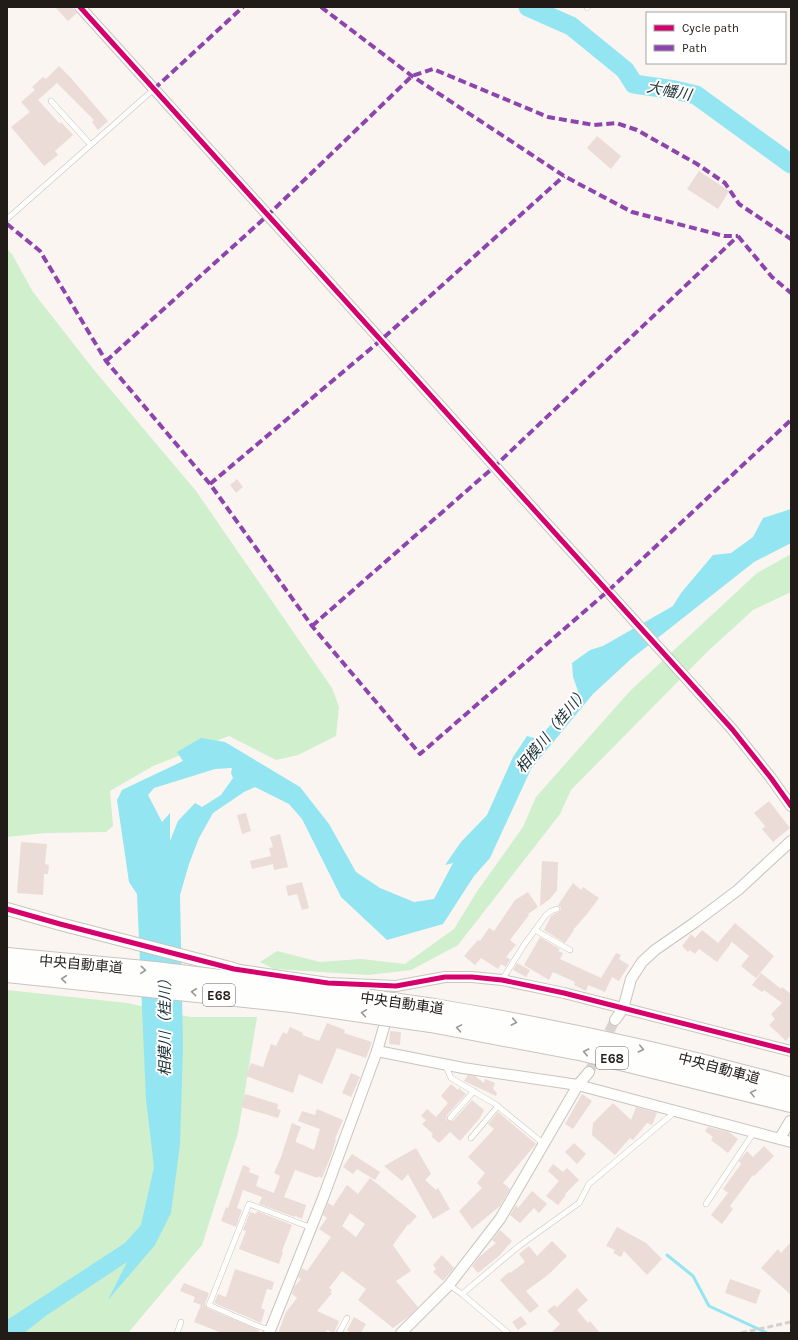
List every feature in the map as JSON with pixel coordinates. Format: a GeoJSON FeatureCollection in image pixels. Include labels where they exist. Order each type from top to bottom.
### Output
{"type":"FeatureCollection","features":[{"type":"Feature","properties":{"kind":"highway","name":"中央自動車道"},"geometry":{"type":"LineString","coordinates":[[7,957],[162,972],[294,988],[432,1016],[584,1052],[790,1112]]}},
{"type":"Feature","properties":{"kind":"highway","name":"中央自動車道"},"geometry":{"type":"LineString","coordinates":[[7,973],[432,1016],[493,1017],[669,1055],[791,1087]]}},
{"type":"Feature","properties":{"kind":"street"},"geometry":{"type":"LineString","coordinates":[[80,7],[732,729],[791,806]]}},
{"type":"Feature","properties":{"kind":"street"},"geometry":{"type":"LineString","coordinates":[[614,1020],[623,1009],[632,979],[642,962],[655,950],[738,890],[791,841]]}},
{"type":"Feature","properties":{"kind":"street"},"geometry":{"type":"LineString","coordinates":[[7,909],[234,968],[328,983],[396,986],[445,977],[472,977],[502,980],[564,993],[791,1051]]}},
{"type":"Feature","properties":{"kind":"street"},"geometry":{"type":"LineString","coordinates":[[269,1332],[312,1228],[376,1051],[396,986]]}},
{"type":"Feature","properties":{"kind":"street"},"geometry":{"type":"LineString","coordinates":[[376,1051],[444,1064],[578,1085],[791,1142]]}},
{"type":"Feature","properties":{"kind":"street"},"geometry":{"type":"LineString","coordinates":[[401,1333],[449,1286],[500,1219],[578,1085],[589,1072]]}},
{"type":"Feature","properties":{"kind":"street"},"geometry":{"type":"LineString","coordinates":[[780,1138],[790,1112]]}},
{"type":"Feature","properties":{"kind":"lane"},"geometry":{"type":"LineString","coordinates":[[7,220],[90,144],[154,89]]}},
{"type":"Feature","properties":{"kind":"lane"},"geometry":{"type":"LineString","coordinates":[[51,101],[90,144]]}},
{"type":"Feature","properties":{"kind":"lane"},"geometry":{"type":"LineString","coordinates":[[502,980],[546,914],[557,909]]}},
{"type":"Feature","properties":{"kind":"lane"},"geometry":{"type":"LineString","coordinates":[[535,930],[570,950]]}},
{"type":"Feature","properties":{"kind":"lane"},"geometry":{"type":"LineString","coordinates":[[444,1064],[451,1078],[498,1106],[544,1144]]}},
{"type":"Feature","properties":{"kind":"lane"},"geometry":{"type":"LineString","coordinates":[[450,1118],[474,1091]]}},
{"type":"Feature","properties":{"kind":"lane"},"geometry":{"type":"LineString","coordinates":[[471,1138],[498,1106]]}},
{"type":"Feature","properties":{"kind":"lane"},"geometry":{"type":"LineString","coordinates":[[462,1294],[519,1246],[578,1203],[589,1184],[677,1111]]}},
{"type":"Feature","properties":{"kind":"lane"},"geometry":{"type":"LineString","coordinates":[[706,1204],[754,1131]]}},
{"type":"Feature","properties":{"kind":"lane"},"geometry":{"type":"LineString","coordinates":[[269,1332],[209,1305],[249,1204],[312,1228]]}},
{"type":"Feature","properties":{"kind":"lane"},"geometry":{"type":"LineString","coordinates":[[449,1286],[462,1294],[508,1333]]}},
{"type":"Feature","properties":{"kind":"lane"},"geometry":{"type":"LineString","coordinates":[[339,1333],[347,1318]]}},
{"type":"Feature","properties":{"kind":"lane"},"geometry":{"type":"LineString","coordinates":[[176,1333],[181,1322]]}},
{"type":"Feature","properties":{"kind":"green space"},"geometry":{"type":"Polygon","coordinates":[[[7,249],[12,254],[33,292],[94,370],[196,491],[332,688],[339,707],[336,736],[298,755],[276,760],[229,736],[153,766],[110,791],[113,826],[106,832],[45,833],[7,837],[7,249]]]}},
{"type":"Feature","properties":{"kind":"green space"},"geometry":{"type":"Polygon","coordinates":[[[791,554],[791,592],[753,610],[707,652],[571,790],[560,814],[458,945],[411,970],[368,975],[274,969],[260,962],[277,951],[320,962],[361,959],[405,964],[454,929],[476,893],[523,827],[536,797],[630,691],[757,573],[791,554]]]}},
{"type":"Feature","properties":{"kind":"green space"},"geometry":{"type":"Polygon","coordinates":[[[7,990],[127,1003],[190,1017],[257,1017],[238,1133],[202,1245],[128,1333],[7,1333],[7,990]]]}},
{"type":"Feature","properties":{"kind":"water","name":"相模川（桂川）"},"geometry":{"type":"Polygon","coordinates":[[[791,509],[791,543],[754,562],[631,659],[593,694],[531,769],[490,858],[474,876],[443,924],[387,940],[341,897],[302,819],[289,804],[255,787],[244,792],[213,813],[199,838],[189,864],[180,895],[183,1046],[180,1144],[171,1213],[155,1245],[108,1300],[127,1262],[47,1315],[24,1333],[7,1333],[7,1320],[125,1243],[141,1225],[154,1167],[146,1099],[137,894],[129,882],[117,800],[122,790],[183,761],[177,752],[201,738],[225,742],[300,787],[329,824],[356,872],[380,888],[414,902],[434,899],[453,863],[445,865],[461,842],[487,815],[513,757],[527,736],[538,739],[578,691],[573,677],[572,663],[590,650],[603,646],[673,606],[681,593],[713,555],[731,553],[753,537],[763,518],[791,509]],[[232,768],[215,769],[154,788],[148,795],[162,822],[170,813],[170,841],[178,821],[195,803],[202,807],[221,795],[233,778],[231,773],[232,768]]]}},
{"type":"Feature","properties":{"kind":"building"},"geometry":{"type":"Polygon","coordinates":[[[55,7],[72,7],[77,13],[68,21],[55,7]]]}},
{"type":"Feature","properties":{"kind":"building"},"geometry":{"type":"Polygon","coordinates":[[[59,66],[108,121],[98,130],[92,122],[94,120],[57,83],[38,100],[60,124],[61,122],[73,135],[55,151],[58,155],[44,166],[11,127],[30,112],[21,102],[35,90],[32,87],[43,77],[46,79],[59,66]]]}},
{"type":"Feature","properties":{"kind":"building"},"geometry":{"type":"Polygon","coordinates":[[[597,136],[621,156],[611,169],[587,148],[597,136]]]}},
{"type":"Feature","properties":{"kind":"building"},"geometry":{"type":"Polygon","coordinates":[[[699,171],[729,191],[718,209],[687,189],[699,171]]]}},
{"type":"Feature","properties":{"kind":"building"},"geometry":{"type":"Polygon","coordinates":[[[237,479],[243,487],[236,493],[230,485],[237,479]]]}},
{"type":"Feature","properties":{"kind":"building"},"geometry":{"type":"Polygon","coordinates":[[[769,801],[790,828],[773,842],[762,829],[765,826],[754,813],[769,801]]]}},
{"type":"Feature","properties":{"kind":"building"},"geometry":{"type":"Polygon","coordinates":[[[246,813],[251,831],[242,834],[237,815],[246,813]]]}},
{"type":"Feature","properties":{"kind":"building"},"geometry":{"type":"Polygon","coordinates":[[[280,834],[288,867],[274,870],[273,864],[252,869],[250,861],[271,856],[269,848],[273,847],[270,837],[280,834]]]}},
{"type":"Feature","properties":{"kind":"building"},"geometry":{"type":"Polygon","coordinates":[[[21,842],[47,844],[45,864],[49,865],[48,874],[44,874],[43,895],[17,893],[21,842]]]}},
{"type":"Feature","properties":{"kind":"building"},"geometry":{"type":"Polygon","coordinates":[[[542,861],[558,862],[557,890],[550,899],[540,906],[542,861]]]}},
{"type":"Feature","properties":{"kind":"building"},"geometry":{"type":"Polygon","coordinates":[[[302,882],[309,908],[302,910],[297,894],[288,896],[286,886],[302,882]]]}},
{"type":"Feature","properties":{"kind":"building"},"geometry":{"type":"Polygon","coordinates":[[[573,883],[581,890],[583,887],[599,898],[573,930],[565,943],[544,930],[551,916],[560,911],[561,908],[558,905],[573,883]]]}},
{"type":"Feature","properties":{"kind":"building"},"geometry":{"type":"Polygon","coordinates":[[[528,892],[538,907],[528,914],[529,915],[510,940],[516,945],[506,957],[510,959],[506,967],[501,964],[498,969],[481,958],[475,965],[464,956],[478,940],[480,941],[489,928],[494,931],[515,900],[528,892]]]}},
{"type":"Feature","properties":{"kind":"building"},"geometry":{"type":"Polygon","coordinates":[[[735,923],[774,956],[756,978],[741,966],[749,956],[732,942],[717,962],[699,949],[695,954],[690,950],[688,952],[682,946],[691,934],[695,938],[702,930],[718,943],[735,923]]]}},
{"type":"Feature","properties":{"kind":"building"},"geometry":{"type":"Polygon","coordinates":[[[540,937],[560,949],[558,951],[563,953],[560,959],[601,978],[616,953],[621,955],[619,959],[629,965],[619,981],[612,977],[605,992],[588,985],[586,991],[574,985],[575,982],[553,972],[549,980],[524,965],[540,937]]]}},
{"type":"Feature","properties":{"kind":"building"},"geometry":{"type":"Polygon","coordinates":[[[517,963],[530,970],[526,977],[513,970],[517,963]]]}},
{"type":"Feature","properties":{"kind":"building"},"geometry":{"type":"Polygon","coordinates":[[[761,973],[781,989],[782,987],[791,994],[791,1035],[786,1041],[769,1025],[775,1019],[771,1014],[782,1003],[764,990],[762,992],[752,985],[761,973]]]}},
{"type":"Feature","properties":{"kind":"building"},"geometry":{"type":"Polygon","coordinates":[[[327,1023],[345,1030],[344,1033],[372,1042],[366,1058],[337,1048],[322,1084],[299,1074],[293,1093],[246,1076],[251,1063],[263,1067],[271,1044],[276,1046],[283,1032],[287,1034],[290,1027],[303,1033],[302,1035],[319,1041],[327,1023]]]}},
{"type":"Feature","properties":{"kind":"building"},"geometry":{"type":"Polygon","coordinates":[[[390,1031],[401,1032],[400,1045],[389,1044],[390,1031]]]}},
{"type":"Feature","properties":{"kind":"building"},"geometry":{"type":"Polygon","coordinates":[[[351,1073],[360,1077],[351,1097],[342,1093],[351,1073]]]}},
{"type":"Feature","properties":{"kind":"building"},"geometry":{"type":"Polygon","coordinates":[[[468,1075],[475,1076],[484,1083],[485,1079],[495,1083],[493,1089],[497,1093],[496,1096],[464,1081],[468,1075]]]}},
{"type":"Feature","properties":{"kind":"building"},"geometry":{"type":"Polygon","coordinates":[[[451,1084],[466,1094],[447,1115],[446,1119],[448,1121],[453,1121],[472,1100],[484,1110],[480,1118],[460,1141],[450,1132],[439,1143],[431,1136],[433,1134],[422,1124],[426,1120],[421,1116],[427,1109],[436,1117],[448,1103],[441,1096],[451,1084]]]}},
{"type":"Feature","properties":{"kind":"building"},"geometry":{"type":"Polygon","coordinates":[[[245,1094],[278,1104],[277,1109],[281,1110],[278,1118],[241,1107],[245,1094]]]}},
{"type":"Feature","properties":{"kind":"building"},"geometry":{"type":"Polygon","coordinates":[[[582,1094],[592,1101],[573,1129],[565,1124],[582,1094]]]}},
{"type":"Feature","properties":{"kind":"building"},"geometry":{"type":"Polygon","coordinates":[[[613,1103],[631,1120],[636,1107],[657,1113],[652,1125],[647,1123],[633,1140],[630,1138],[615,1155],[592,1135],[593,1123],[613,1103]]]}},
{"type":"Feature","properties":{"kind":"building"},"geometry":{"type":"Polygon","coordinates":[[[317,1109],[343,1120],[322,1178],[295,1170],[284,1197],[306,1205],[302,1219],[259,1204],[262,1197],[243,1190],[237,1208],[242,1210],[236,1227],[221,1221],[226,1207],[228,1208],[243,1165],[250,1168],[249,1172],[259,1176],[256,1186],[274,1193],[280,1176],[274,1173],[292,1123],[301,1127],[296,1142],[314,1150],[320,1129],[298,1121],[302,1111],[315,1115],[317,1109]]]}},
{"type":"Feature","properties":{"kind":"building"},"geometry":{"type":"Polygon","coordinates":[[[498,1112],[536,1144],[503,1183],[510,1189],[500,1206],[472,1229],[459,1211],[482,1188],[477,1183],[485,1173],[468,1157],[494,1129],[488,1124],[498,1112]]]}},
{"type":"Feature","properties":{"kind":"building"},"geometry":{"type":"Polygon","coordinates":[[[708,1127],[729,1132],[738,1139],[728,1153],[711,1140],[713,1137],[705,1131],[708,1127]]]}},
{"type":"Feature","properties":{"kind":"building"},"geometry":{"type":"Polygon","coordinates":[[[574,1143],[586,1154],[577,1164],[565,1152],[574,1143]]]}},
{"type":"Feature","properties":{"kind":"building"},"geometry":{"type":"Polygon","coordinates":[[[764,1146],[774,1156],[754,1176],[753,1175],[730,1206],[733,1209],[722,1224],[711,1215],[728,1193],[723,1189],[741,1164],[739,1161],[747,1151],[753,1157],[764,1146]]]}},
{"type":"Feature","properties":{"kind":"building"},"geometry":{"type":"Polygon","coordinates":[[[416,1148],[431,1174],[425,1180],[436,1190],[438,1188],[450,1209],[433,1219],[408,1174],[402,1181],[384,1166],[416,1148]]]}},
{"type":"Feature","properties":{"kind":"building"},"geometry":{"type":"Polygon","coordinates":[[[352,1154],[380,1172],[375,1180],[357,1169],[353,1174],[343,1167],[352,1154]]]}},
{"type":"Feature","properties":{"kind":"building"},"geometry":{"type":"Polygon","coordinates":[[[553,1164],[563,1172],[567,1168],[579,1180],[565,1194],[566,1195],[558,1205],[546,1196],[559,1181],[548,1171],[553,1164]]]}},
{"type":"Feature","properties":{"kind":"building"},"geometry":{"type":"Polygon","coordinates":[[[370,1178],[417,1216],[409,1225],[408,1224],[393,1245],[411,1271],[396,1281],[418,1307],[393,1328],[358,1300],[366,1289],[342,1271],[329,1288],[332,1290],[330,1292],[332,1293],[317,1311],[339,1321],[334,1333],[327,1330],[325,1333],[278,1333],[286,1312],[297,1298],[292,1294],[294,1287],[301,1279],[298,1277],[302,1268],[307,1271],[331,1237],[319,1229],[327,1218],[323,1215],[328,1203],[333,1206],[347,1185],[358,1194],[370,1178]],[[350,1213],[342,1226],[356,1237],[365,1224],[350,1213]]]}},
{"type":"Feature","properties":{"kind":"building"},"geometry":{"type":"Polygon","coordinates":[[[532,1191],[547,1204],[539,1213],[534,1208],[520,1223],[510,1215],[516,1205],[518,1208],[532,1191]]]}},
{"type":"Feature","properties":{"kind":"building"},"geometry":{"type":"Polygon","coordinates":[[[257,1211],[292,1225],[282,1251],[279,1264],[239,1249],[246,1231],[243,1230],[250,1212],[256,1214],[257,1211]]]}},
{"type":"Feature","properties":{"kind":"building"},"geometry":{"type":"Polygon","coordinates":[[[617,1227],[646,1243],[662,1259],[647,1275],[624,1251],[621,1257],[613,1253],[615,1250],[606,1246],[617,1227]]]}},
{"type":"Feature","properties":{"kind":"building"},"geometry":{"type":"Polygon","coordinates":[[[500,1230],[512,1241],[500,1255],[478,1273],[472,1266],[479,1257],[496,1243],[492,1240],[500,1230]]]}},
{"type":"Feature","properties":{"kind":"building"},"geometry":{"type":"Polygon","coordinates":[[[552,1241],[567,1256],[548,1275],[526,1291],[539,1306],[530,1313],[500,1280],[509,1272],[510,1273],[525,1262],[519,1254],[529,1246],[537,1256],[552,1241]]]}},
{"type":"Feature","properties":{"kind":"building"},"geometry":{"type":"Polygon","coordinates":[[[791,1242],[791,1295],[761,1268],[778,1249],[781,1253],[791,1242]]]}},
{"type":"Feature","properties":{"kind":"building"},"geometry":{"type":"Polygon","coordinates":[[[442,1255],[454,1268],[443,1281],[433,1272],[436,1269],[433,1265],[442,1255]]]}},
{"type":"Feature","properties":{"kind":"building"},"geometry":{"type":"Polygon","coordinates":[[[235,1269],[274,1282],[272,1290],[267,1289],[261,1308],[265,1310],[261,1323],[214,1303],[218,1294],[226,1297],[235,1269]]]}},
{"type":"Feature","properties":{"kind":"building"},"geometry":{"type":"Polygon","coordinates":[[[730,1279],[761,1290],[756,1304],[725,1293],[730,1279]]]}},
{"type":"Feature","properties":{"kind":"building"},"geometry":{"type":"Polygon","coordinates":[[[184,1283],[209,1293],[205,1304],[207,1308],[259,1330],[258,1333],[222,1333],[194,1322],[201,1305],[193,1302],[195,1297],[180,1291],[184,1283]]]}},
{"type":"Feature","properties":{"kind":"building"},"geometry":{"type":"Polygon","coordinates":[[[577,1288],[588,1300],[577,1310],[588,1323],[590,1321],[600,1333],[551,1333],[560,1324],[547,1311],[554,1305],[557,1307],[577,1288]]]}},
{"type":"Feature","properties":{"kind":"building"},"geometry":{"type":"Polygon","coordinates":[[[521,1316],[527,1324],[518,1330],[512,1322],[521,1316]]]}},
{"type":"Feature","properties":{"kind":"building"},"geometry":{"type":"Polygon","coordinates":[[[354,1317],[366,1324],[361,1333],[351,1333],[347,1330],[354,1317]]]}},
{"type":"Feature","properties":{"kind":"waterway","name":"大幡川"},"geometry":{"type":"LineString","coordinates":[[528,7],[571,26],[625,70],[634,84],[675,90],[696,95],[791,164]]}},
{"type":"Feature","properties":{"kind":"waterway"},"geometry":{"type":"LineString","coordinates":[[667,1255],[693,1276],[709,1306],[767,1333]]}},
{"type":"Feature","properties":{"kind":"tunnel"},"geometry":{"type":"LineString","coordinates":[[589,1072],[615,1020]]}},
{"type":"Feature","properties":{"kind":"railway"},"geometry":{"type":"LineString","coordinates":[[741,1333],[791,1322]]}},
{"type":"Feature","properties":{"kind":"marked path"},"geometry":{"type":"LineString","coordinates":[[154,89],[243,7]]}},
{"type":"Feature","properties":{"kind":"marked path"},"geometry":{"type":"LineString","coordinates":[[321,7],[412,76],[564,176],[632,212],[724,236],[738,236]]}},
{"type":"Feature","properties":{"kind":"marked path"},"geometry":{"type":"LineString","coordinates":[[106,361],[268,215],[412,76],[433,69],[548,117],[594,125],[616,123],[637,130],[697,164],[725,183],[739,204],[791,239]]}},
{"type":"Feature","properties":{"kind":"marked path"},"geometry":{"type":"LineString","coordinates":[[210,484],[381,340],[564,176]]}},
{"type":"Feature","properties":{"kind":"marked path"},"geometry":{"type":"LineString","coordinates":[[7,224],[40,251],[106,361],[210,484],[312,626],[420,754],[608,591],[791,420]]}},
{"type":"Feature","properties":{"kind":"marked path"},"geometry":{"type":"LineString","coordinates":[[738,236],[772,277],[791,293]]}},
{"type":"Feature","properties":{"kind":"marked path"},"geometry":{"type":"LineString","coordinates":[[312,626],[495,466],[738,236]]}},
{"type":"Feature","properties":{"kind":"cycle path"},"geometry":{"type":"LineString","coordinates":[[80,7],[732,729],[791,806]]}},
{"type":"Feature","properties":{"kind":"cycle path"},"geometry":{"type":"LineString","coordinates":[[7,909],[234,969],[328,983],[396,986],[445,977],[472,977],[502,980],[564,993],[791,1051]]}}]}
